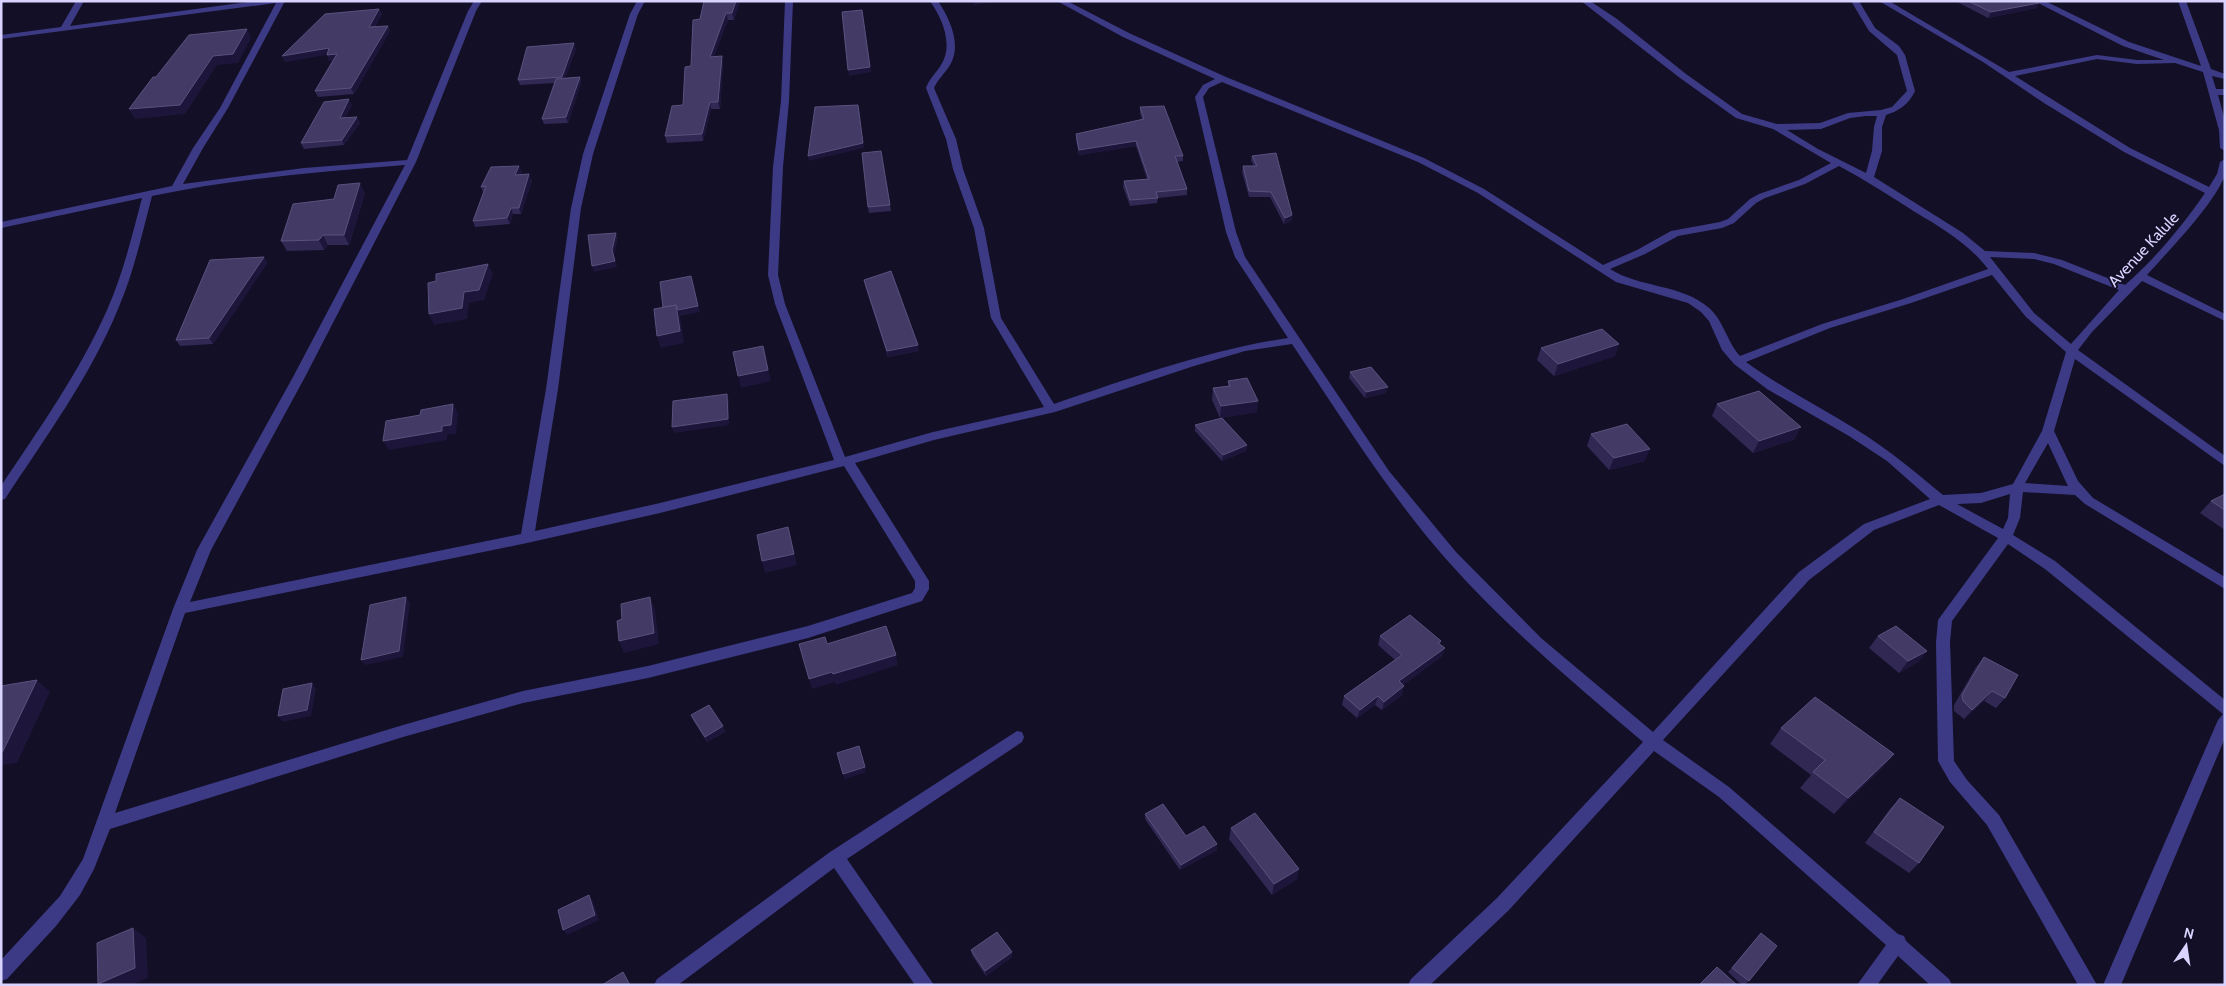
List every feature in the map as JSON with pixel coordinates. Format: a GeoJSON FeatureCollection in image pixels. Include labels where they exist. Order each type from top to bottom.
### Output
{"type":"FeatureCollection","features":[{"type":"Feature","properties":{"kind":"street"},"geometry":{"type":"LineString","coordinates":[[64,29],[80,1]]}},
{"type":"Feature","properties":{"kind":"street"},"geometry":{"type":"LineString","coordinates":[[1,38],[275,1]]}},
{"type":"Feature","properties":{"kind":"street"},"geometry":{"type":"LineString","coordinates":[[176,188],[224,108],[281,1]]}},
{"type":"Feature","properties":{"kind":"street"},"geometry":{"type":"LineString","coordinates":[[1,974],[67,900],[86,867],[104,823],[113,792],[180,609],[204,550],[299,377],[411,162],[472,11],[478,1]]}},
{"type":"Feature","properties":{"kind":"street"},"geometry":{"type":"LineString","coordinates":[[527,538],[552,389],[576,208],[588,154],[634,14],[641,1]]}},
{"type":"Feature","properties":{"kind":"street"},"geometry":{"type":"LineString","coordinates":[[104,823],[403,731],[523,698],[648,672],[808,632],[917,597],[922,589],[922,581],[844,462],[792,338],[780,304],[773,275],[778,167],[785,100],[790,1]]}},
{"type":"Feature","properties":{"kind":"street"},"geometry":{"type":"LineString","coordinates":[[934,1],[944,15],[950,53],[948,60],[932,80],[930,88],[951,139],[958,169],[979,228],[996,318],[1050,409]]}},
{"type":"Feature","properties":{"kind":"street"},"geometry":{"type":"LineString","coordinates":[[1061,1],[1126,35],[1223,80],[1421,160],[1481,191],[1620,280],[1692,301],[1705,310],[1714,320],[1728,350],[1738,361],[1771,386],[1891,458],[1940,500],[2006,537],[2050,565],[2078,586],[2225,709]]}},
{"type":"Feature","properties":{"kind":"street"},"geometry":{"type":"LineString","coordinates":[[1585,1],[1739,116],[1776,127],[1838,163],[1869,178],[1959,235],[1982,254],[2030,315],[2072,351],[2225,462]]}},
{"type":"Feature","properties":{"kind":"street"},"geometry":{"type":"LineString","coordinates":[[1776,127],[1821,126],[1848,116],[1882,113],[1895,109],[1911,91],[1901,55],[1896,48],[1872,29],[1855,1]]}},
{"type":"Feature","properties":{"kind":"street"},"geometry":{"type":"LineString","coordinates":[[1883,1],[1986,60],[2047,102],[2127,150],[2212,192]]}},
{"type":"Feature","properties":{"kind":"street"},"geometry":{"type":"LineString","coordinates":[[2038,1],[2126,44],[2225,77]]}},
{"type":"Feature","properties":{"kind":"street"},"geometry":{"type":"LineString","coordinates":[[2182,1],[2208,71],[2223,130],[2225,148]]}},
{"type":"Feature","properties":{"kind":"street"},"geometry":{"type":"LineString","coordinates":[[2007,75],[2097,57],[2137,62],[2178,62]]}},
{"type":"Feature","properties":{"kind":"street"},"geometry":{"type":"LineString","coordinates":[[1223,80],[1210,82],[1202,89],[1199,97],[1231,232],[1240,257],[1385,474],[1450,556],[1536,642],[1654,742],[1724,792],[1898,942],[1943,985]]}},
{"type":"Feature","properties":{"kind":"street"},"geometry":{"type":"LineString","coordinates":[[2212,92],[2225,92]]}},
{"type":"Feature","properties":{"kind":"street"},"geometry":{"type":"LineString","coordinates":[[1869,178],[1877,151],[1878,127],[1882,113]]}},
{"type":"Feature","properties":{"kind":"street"},"geometry":{"type":"LineString","coordinates":[[1,225],[176,188],[304,171],[411,162]]}},
{"type":"Feature","properties":{"kind":"street","name":"Avenue Kalule"},"geometry":{"type":"LineString","coordinates":[[2072,351],[2088,330],[2126,289],[2142,276],[2212,192],[2222,174],[2225,162]]}},
{"type":"Feature","properties":{"kind":"street"},"geometry":{"type":"LineString","coordinates":[[1602,270],[1641,252],[1675,233],[1722,225],[1731,221],[1753,201],[1762,196],[1802,182],[1838,163]]}},
{"type":"Feature","properties":{"kind":"street"},"geometry":{"type":"LineString","coordinates":[[1,496],[64,401],[105,325],[124,282],[148,193]]}},
{"type":"Feature","properties":{"kind":"street"},"geometry":{"type":"LineString","coordinates":[[1982,254],[2034,256],[2058,262],[2126,289]]}},
{"type":"Feature","properties":{"kind":"street"},"geometry":{"type":"LineString","coordinates":[[1738,361],[1826,326],[1908,301],[1995,270]]}},
{"type":"Feature","properties":{"kind":"street"},"geometry":{"type":"LineString","coordinates":[[2142,276],[2225,318]]}},
{"type":"Feature","properties":{"kind":"street"},"geometry":{"type":"LineString","coordinates":[[180,609],[527,538],[844,462],[941,434],[1050,409],[1245,348],[1295,340]]}},
{"type":"Feature","properties":{"kind":"street"},"geometry":{"type":"LineString","coordinates":[[2072,351],[2048,431],[2017,487],[2014,518],[2006,537],[1945,620],[1943,642],[1946,761],[1952,775],[1979,802],[1993,820],[2088,985]]}},
{"type":"Feature","properties":{"kind":"street"},"geometry":{"type":"LineString","coordinates":[[2048,431],[2078,492],[2089,501],[2225,584]]}},
{"type":"Feature","properties":{"kind":"street"},"geometry":{"type":"LineString","coordinates":[[1417,985],[1503,904],[1654,742],[1804,576],[1869,527],[1940,500],[1981,498],[2017,487],[2078,492]]}},
{"type":"Feature","properties":{"kind":"street"},"geometry":{"type":"LineString","coordinates":[[2112,985],[2225,720]]}},
{"type":"Feature","properties":{"kind":"street"},"geometry":{"type":"LineString","coordinates":[[663,985],[836,857],[1017,737]]}},
{"type":"Feature","properties":{"kind":"street"},"geometry":{"type":"LineString","coordinates":[[836,857],[925,985]]}},
{"type":"Feature","properties":{"kind":"street"},"geometry":{"type":"LineString","coordinates":[[1866,985],[1898,942]]}},
{"type":"Feature","properties":{"kind":"building"},"geometry":{"type":"Polygon","coordinates":[[[704,1],[736,1],[732,13],[726,13],[710,57],[722,56],[718,102],[710,102],[702,134],[665,136],[672,106],[683,105],[685,67],[691,66],[693,20],[700,19],[704,1]]]}},
{"type":"Feature","properties":{"kind":"building"},"geometry":{"type":"Polygon","coordinates":[[[1968,1],[2036,1],[2039,3],[1991,12],[1968,1]]]}},
{"type":"Feature","properties":{"kind":"building"},"geometry":{"type":"Polygon","coordinates":[[[379,9],[369,27],[388,26],[351,88],[315,91],[337,54],[327,55],[329,48],[282,56],[325,14],[379,9]]]}},
{"type":"Feature","properties":{"kind":"building"},"geometry":{"type":"Polygon","coordinates":[[[862,10],[870,67],[848,70],[842,12],[862,10]]]}},
{"type":"Feature","properties":{"kind":"building"},"geometry":{"type":"Polygon","coordinates":[[[247,29],[233,54],[213,56],[180,105],[129,109],[153,77],[156,77],[189,35],[247,29]]]}},
{"type":"Feature","properties":{"kind":"building"},"geometry":{"type":"Polygon","coordinates":[[[574,43],[562,77],[518,80],[527,47],[574,43]]]}},
{"type":"Feature","properties":{"kind":"building"},"geometry":{"type":"Polygon","coordinates":[[[580,77],[566,117],[542,119],[556,79],[580,77]]]}},
{"type":"Feature","properties":{"kind":"building"},"geometry":{"type":"Polygon","coordinates":[[[349,99],[340,118],[357,117],[342,140],[301,143],[324,102],[349,99]]]}},
{"type":"Feature","properties":{"kind":"building"},"geometry":{"type":"Polygon","coordinates":[[[858,105],[863,143],[808,156],[815,107],[858,105]]]}},
{"type":"Feature","properties":{"kind":"building"},"geometry":{"type":"Polygon","coordinates":[[[1164,106],[1183,156],[1175,156],[1187,189],[1156,192],[1158,198],[1130,200],[1124,181],[1149,179],[1136,141],[1079,150],[1076,134],[1144,119],[1140,107],[1164,106]]]}},
{"type":"Feature","properties":{"kind":"building"},"geometry":{"type":"Polygon","coordinates":[[[881,151],[890,205],[868,207],[862,153],[881,151]]]}},
{"type":"Feature","properties":{"kind":"building"},"geometry":{"type":"Polygon","coordinates":[[[1276,153],[1292,215],[1285,218],[1271,192],[1249,191],[1243,166],[1257,166],[1252,156],[1276,153]]]}},
{"type":"Feature","properties":{"kind":"building"},"geometry":{"type":"Polygon","coordinates":[[[519,166],[515,175],[529,174],[519,208],[511,208],[507,218],[473,221],[486,186],[481,187],[491,167],[519,166]]]}},
{"type":"Feature","properties":{"kind":"building"},"geometry":{"type":"Polygon","coordinates":[[[360,183],[344,235],[323,235],[319,240],[281,241],[293,204],[334,199],[338,185],[360,183]]]}},
{"type":"Feature","properties":{"kind":"building"},"geometry":{"type":"Polygon","coordinates":[[[616,233],[612,250],[615,261],[592,266],[588,235],[616,233]]]}},
{"type":"Feature","properties":{"kind":"building"},"geometry":{"type":"Polygon","coordinates":[[[264,257],[209,338],[176,340],[210,260],[264,257]]]}},
{"type":"Feature","properties":{"kind":"building"},"geometry":{"type":"Polygon","coordinates":[[[488,264],[479,290],[464,292],[462,308],[429,314],[428,283],[436,281],[436,274],[488,264]]]}},
{"type":"Feature","properties":{"kind":"building"},"geometry":{"type":"Polygon","coordinates":[[[891,271],[918,345],[887,351],[864,280],[891,271]]]}},
{"type":"Feature","properties":{"kind":"building"},"geometry":{"type":"Polygon","coordinates":[[[691,276],[698,306],[678,310],[676,305],[663,307],[660,282],[691,276]]]}},
{"type":"Feature","properties":{"kind":"building"},"geometry":{"type":"Polygon","coordinates":[[[676,305],[680,331],[657,336],[654,309],[676,305]]]}},
{"type":"Feature","properties":{"kind":"building"},"geometry":{"type":"Polygon","coordinates":[[[1602,329],[1619,344],[1558,364],[1541,348],[1602,329]]]}},
{"type":"Feature","properties":{"kind":"building"},"geometry":{"type":"Polygon","coordinates":[[[763,346],[768,370],[738,376],[733,352],[763,346]]]}},
{"type":"Feature","properties":{"kind":"building"},"geometry":{"type":"Polygon","coordinates":[[[1371,367],[1388,387],[1366,392],[1350,372],[1371,367]]]}},
{"type":"Feature","properties":{"kind":"building"},"geometry":{"type":"Polygon","coordinates":[[[1247,378],[1258,401],[1221,406],[1213,388],[1230,386],[1228,381],[1247,378]]]}},
{"type":"Feature","properties":{"kind":"building"},"geometry":{"type":"Polygon","coordinates":[[[1759,391],[1801,427],[1759,441],[1717,404],[1759,391]]]}},
{"type":"Feature","properties":{"kind":"building"},"geometry":{"type":"Polygon","coordinates":[[[727,394],[728,419],[672,427],[673,401],[727,394]]]}},
{"type":"Feature","properties":{"kind":"building"},"geometry":{"type":"Polygon","coordinates":[[[453,404],[451,425],[442,426],[442,431],[383,441],[386,421],[420,415],[421,410],[453,404]]]}},
{"type":"Feature","properties":{"kind":"building"},"geometry":{"type":"Polygon","coordinates":[[[1222,418],[1247,445],[1223,455],[1195,425],[1222,418]]]}},
{"type":"Feature","properties":{"kind":"building"},"geometry":{"type":"Polygon","coordinates":[[[1627,424],[1650,449],[1614,458],[1591,434],[1627,424]]]}},
{"type":"Feature","properties":{"kind":"building"},"geometry":{"type":"Polygon","coordinates":[[[2225,494],[2225,510],[2211,501],[2225,494]]]}},
{"type":"Feature","properties":{"kind":"building"},"geometry":{"type":"Polygon","coordinates":[[[788,527],[794,554],[762,561],[757,535],[788,527]]]}},
{"type":"Feature","properties":{"kind":"building"},"geometry":{"type":"Polygon","coordinates":[[[406,597],[399,651],[361,660],[370,605],[406,597]]]}},
{"type":"Feature","properties":{"kind":"building"},"geometry":{"type":"Polygon","coordinates":[[[650,597],[654,633],[619,641],[617,621],[622,619],[621,604],[650,597]]]}},
{"type":"Feature","properties":{"kind":"building"},"geometry":{"type":"Polygon","coordinates":[[[1410,615],[1441,641],[1438,643],[1445,648],[1399,681],[1404,686],[1384,702],[1378,696],[1360,710],[1344,696],[1402,655],[1380,636],[1410,615]]]}},
{"type":"Feature","properties":{"kind":"building"},"geometry":{"type":"Polygon","coordinates":[[[886,626],[896,655],[833,674],[832,672],[809,679],[799,644],[825,637],[827,644],[886,626]]]}},
{"type":"Feature","properties":{"kind":"building"},"geometry":{"type":"Polygon","coordinates":[[[1896,626],[1927,651],[1908,661],[1878,636],[1896,626]]]}},
{"type":"Feature","properties":{"kind":"building"},"geometry":{"type":"Polygon","coordinates":[[[1984,657],[2018,675],[2005,698],[1992,691],[1972,710],[1963,701],[1962,695],[1984,657]]]}},
{"type":"Feature","properties":{"kind":"building"},"geometry":{"type":"Polygon","coordinates":[[[37,680],[3,751],[1,752],[1,686],[37,680]]]}},
{"type":"Feature","properties":{"kind":"building"},"geometry":{"type":"Polygon","coordinates":[[[312,683],[307,710],[278,716],[283,689],[312,683]]]}},
{"type":"Feature","properties":{"kind":"building"},"geometry":{"type":"Polygon","coordinates":[[[1815,697],[1894,754],[1848,798],[1813,772],[1825,760],[1781,728],[1815,697]]]}},
{"type":"Feature","properties":{"kind":"building"},"geometry":{"type":"Polygon","coordinates":[[[709,705],[723,726],[705,737],[691,715],[709,705]]]}},
{"type":"Feature","properties":{"kind":"building"},"geometry":{"type":"Polygon","coordinates":[[[859,746],[865,767],[843,774],[837,753],[859,746]]]}},
{"type":"Feature","properties":{"kind":"building"},"geometry":{"type":"Polygon","coordinates":[[[1900,798],[1944,827],[1919,863],[1874,832],[1900,798]]]}},
{"type":"Feature","properties":{"kind":"building"},"geometry":{"type":"Polygon","coordinates":[[[1163,804],[1186,836],[1204,826],[1217,844],[1181,865],[1145,814],[1163,804]]]}},
{"type":"Feature","properties":{"kind":"building"},"geometry":{"type":"Polygon","coordinates":[[[1255,813],[1299,869],[1274,884],[1231,828],[1255,813]]]}},
{"type":"Feature","properties":{"kind":"building"},"geometry":{"type":"Polygon","coordinates":[[[589,895],[595,915],[563,930],[558,910],[589,895]]]}},
{"type":"Feature","properties":{"kind":"building"},"geometry":{"type":"Polygon","coordinates":[[[133,928],[135,968],[98,984],[97,943],[133,928]]]}},
{"type":"Feature","properties":{"kind":"building"},"geometry":{"type":"Polygon","coordinates":[[[997,932],[1012,952],[985,971],[971,950],[997,932]]]}},
{"type":"Feature","properties":{"kind":"building"},"geometry":{"type":"Polygon","coordinates":[[[1761,933],[1777,946],[1749,981],[1732,968],[1761,933]]]}},
{"type":"Feature","properties":{"kind":"building"},"geometry":{"type":"Polygon","coordinates":[[[1717,967],[1737,985],[1699,985],[1717,967]]]}},
{"type":"Feature","properties":{"kind":"building"},"geometry":{"type":"Polygon","coordinates":[[[623,972],[630,985],[602,985],[623,972]]]}}]}
